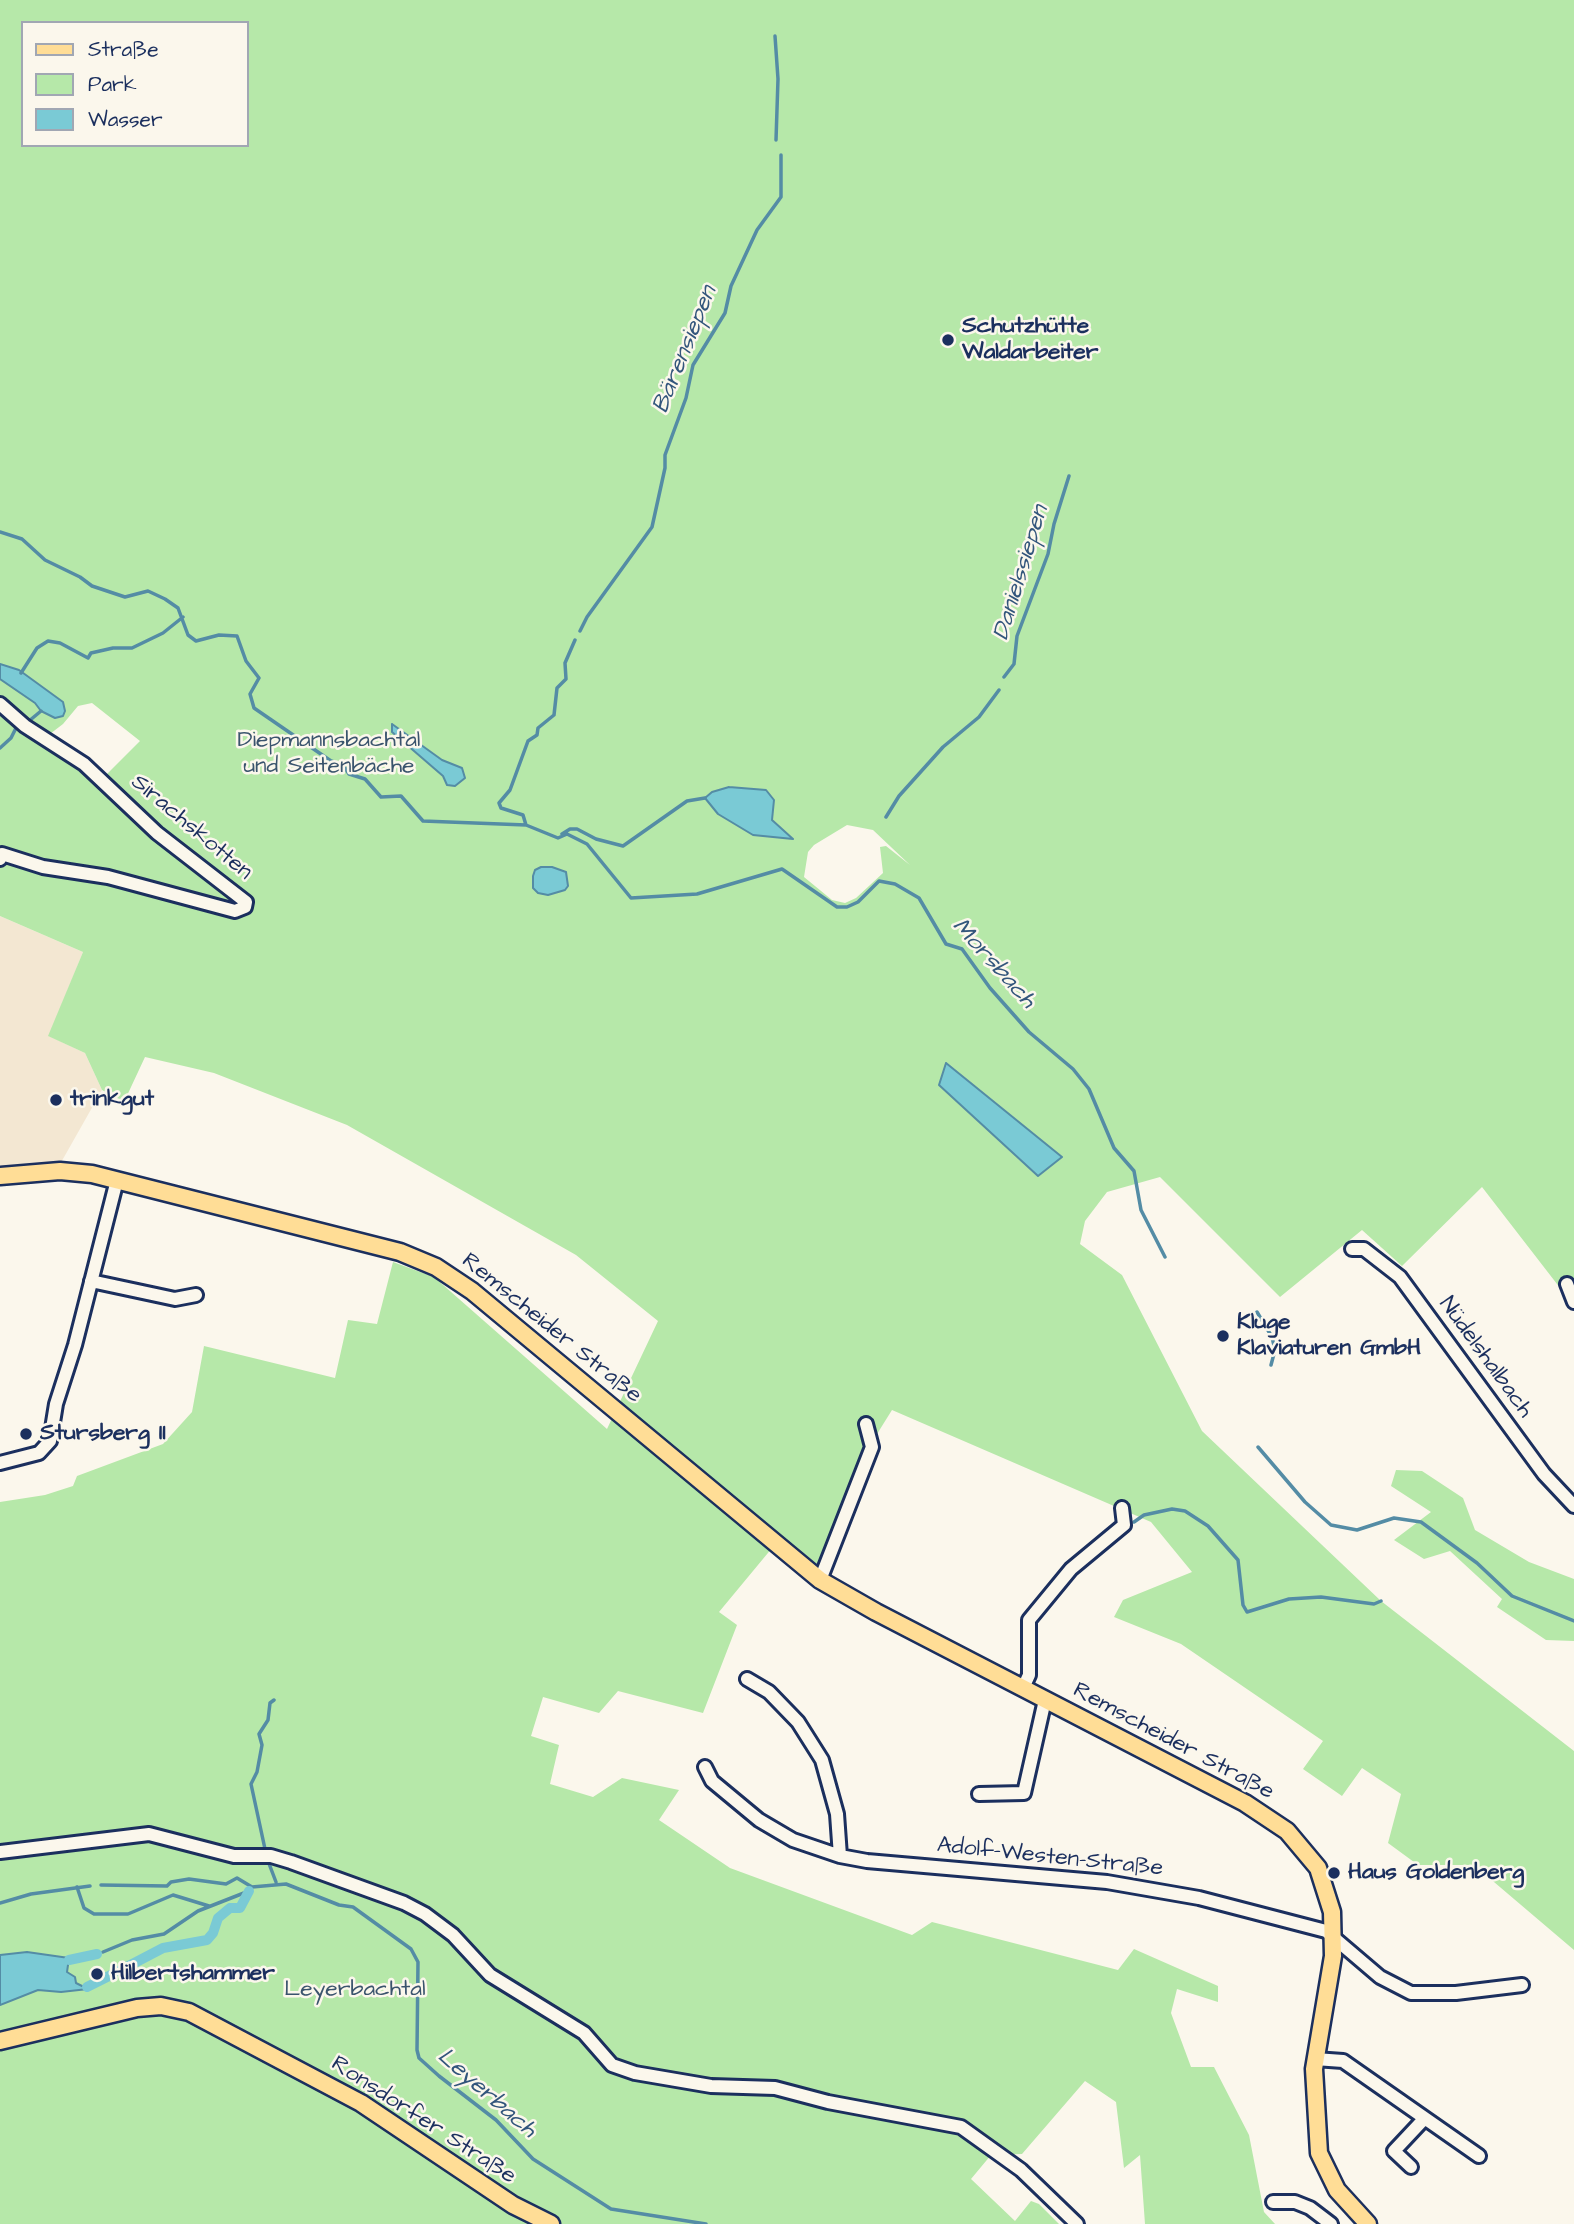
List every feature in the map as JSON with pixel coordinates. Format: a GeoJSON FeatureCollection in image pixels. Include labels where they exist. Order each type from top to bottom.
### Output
{"type":"FeatureCollection","features":[{"type":"Feature","properties":{"kind":"main road","name":"Remscheider Straße"},"geometry":{"type":"LineString","coordinates":[[0,1176],[60,1171],[117,1180],[400,1252],[436,1267],[472,1292],[820,1580],[876,1612],[1245,1803],[1287,1831],[1312,1857],[1324,1880],[1331,1902],[1334,1937],[1315,2059],[1313,2091],[1321,2162],[1337,2190],[1368,2224]]}},
{"type":"Feature","properties":{"kind":"main road","name":"Ronsdorfer Straße"},"geometry":{"type":"LineString","coordinates":[[0,2041],[137,2008],[161,2006],[200,2017],[370,2108],[513,2205],[551,2224]]}},
{"type":"Feature","properties":{"kind":"street","name":"Sirachskotten"},"geometry":{"type":"LineString","coordinates":[[0,704],[25,726],[84,764],[157,833],[246,902],[245,907],[235,911],[108,877],[53,869],[2,854],[0,859]]}},
{"type":"Feature","properties":{"kind":"street"},"geometry":{"type":"LineString","coordinates":[[0,1463],[24,1459],[47,1446],[117,1180]]}},
{"type":"Feature","properties":{"kind":"street","name":"Nüdelshalbach"},"geometry":{"type":"LineString","coordinates":[[1352,1250],[1364,1249],[1400,1277],[1544,1474],[1574,1506]]}},
{"type":"Feature","properties":{"kind":"street"},"geometry":{"type":"LineString","coordinates":[[91,1281],[175,1299],[196,1295]]}},
{"type":"Feature","properties":{"kind":"street"},"geometry":{"type":"LineString","coordinates":[[1567,1284],[1574,1302]]}},
{"type":"Feature","properties":{"kind":"street"},"geometry":{"type":"LineString","coordinates":[[820,1580],[872,1447],[866,1424]]}},
{"type":"Feature","properties":{"kind":"street"},"geometry":{"type":"LineString","coordinates":[[1023,1688],[1029,1675],[1029,1620],[1071,1569],[1125,1525],[1122,1508]]}},
{"type":"Feature","properties":{"kind":"street"},"geometry":{"type":"LineString","coordinates":[[747,1679],[769,1692],[798,1722],[822,1760],[837,1814],[840,1856]]}},
{"type":"Feature","properties":{"kind":"street"},"geometry":{"type":"LineString","coordinates":[[979,1794],[1024,1793],[1045,1700]]}},
{"type":"Feature","properties":{"kind":"street","name":"Adolf-Westen-Straße"},"geometry":{"type":"LineString","coordinates":[[705,1767],[712,1780],[759,1820],[793,1839],[840,1856],[1159,1889],[1304,1924],[1334,1937],[1380,1977],[1412,1993],[1456,1993],[1522,1985]]}},
{"type":"Feature","properties":{"kind":"street"},"geometry":{"type":"LineString","coordinates":[[0,1852],[149,1833],[234,1856],[279,1858],[404,1903],[425,1914],[453,1935],[490,1975],[566,2020],[591,2039],[606,2061],[620,2069],[711,2087],[775,2088],[828,2102],[950,2124],[972,2133],[1021,2171],[1077,2224]]}},
{"type":"Feature","properties":{"kind":"street"},"geometry":{"type":"LineString","coordinates":[[1315,2059],[1343,2061],[1479,2156]]}},
{"type":"Feature","properties":{"kind":"street"},"geometry":{"type":"LineString","coordinates":[[1411,2167],[1394,2151],[1424,2119]]}},
{"type":"Feature","properties":{"kind":"street"},"geometry":{"type":"LineString","coordinates":[[1273,2202],[1284,2201],[1310,2208],[1331,2224]]}},
{"type":"Feature","properties":{"kind":"shaded area"},"geometry":{"type":"Polygon","coordinates":[[[0,916],[83,952],[49,1036],[85,1053],[102,1090],[59,1166],[0,1171],[0,916]]]}},
{"type":"Feature","properties":{"kind":"green space"},"geometry":{"type":"Polygon","coordinates":[[[0,0],[1574,0],[1574,1306],[1482,1187],[1402,1266],[1362,1230],[1280,1297],[1160,1177],[1107,1192],[1085,1221],[1080,1244],[1122,1275],[1202,1431],[1381,1601],[1574,1751],[1574,1950],[1474,1865],[1418,1865],[1388,1843],[1401,1794],[1362,1768],[1342,1796],[1303,1769],[1323,1741],[1181,1644],[1114,1617],[1123,1600],[1192,1572],[1151,1522],[892,1410],[872,1442],[818,1565],[782,1536],[719,1612],[737,1625],[703,1713],[618,1691],[599,1713],[543,1697],[531,1736],[559,1745],[550,1784],[593,1797],[622,1778],[679,1790],[659,1820],[730,1868],[912,1935],[932,1922],[1118,1970],[1134,1949],[1218,1986],[1218,2002],[1177,1989],[1171,2013],[1191,2067],[1214,2067],[1249,2135],[1264,2212],[1275,2224],[1145,2224],[1140,2155],[1124,2168],[1116,2102],[1085,2081],[1022,2154],[991,2155],[971,2179],[1015,2221],[1031,2201],[1039,2204],[1059,2224],[0,2224],[0,1502],[45,1495],[73,1486],[77,1476],[163,1444],[192,1412],[204,1346],[335,1378],[348,1320],[377,1324],[393,1262],[434,1277],[607,1429],[658,1321],[576,1255],[347,1125],[214,1073],[145,1057],[124,1102],[102,1090],[85,1053],[48,1036],[83,952],[0,916],[0,679],[35,703],[41,711],[55,718],[63,716],[60,702],[19,670],[0,664],[0,0]],[[92,703],[78,706],[63,724],[46,737],[100,781],[140,741],[92,703]],[[847,825],[814,845],[808,852],[804,877],[832,900],[845,903],[856,898],[883,873],[880,847],[886,846],[910,865],[873,830],[847,825]]]}},
{"type":"Feature","properties":{"kind":"green space"},"geometry":{"type":"Polygon","coordinates":[[[1396,1470],[1422,1471],[1463,1498],[1475,1530],[1529,1562],[1574,1579],[1574,1641],[1546,1640],[1497,1607],[1502,1599],[1450,1551],[1424,1559],[1394,1540],[1431,1512],[1391,1486],[1396,1470]]]}},
{"type":"Feature","properties":{"kind":"water"},"geometry":{"type":"Polygon","coordinates":[[[0,664],[19,670],[63,702],[63,716],[55,718],[41,711],[35,703],[0,679],[0,664]]]}},
{"type":"Feature","properties":{"kind":"water"},"geometry":{"type":"Polygon","coordinates":[[[392,724],[442,760],[462,768],[465,778],[455,786],[447,785],[443,776],[392,732],[392,724]]]}},
{"type":"Feature","properties":{"kind":"water"},"geometry":{"type":"Polygon","coordinates":[[[729,787],[766,790],[774,800],[772,820],[793,839],[753,835],[718,814],[705,798],[712,792],[729,787]]]}},
{"type":"Feature","properties":{"kind":"water"},"geometry":{"type":"Polygon","coordinates":[[[552,867],[566,872],[568,886],[565,890],[548,895],[538,893],[533,888],[533,876],[535,870],[552,867]]]}},
{"type":"Feature","properties":{"kind":"water"},"geometry":{"type":"Polygon","coordinates":[[[946,1063],[1062,1157],[1038,1176],[939,1085],[946,1063]]]}},
{"type":"Feature","properties":{"kind":"water"},"geometry":{"type":"Polygon","coordinates":[[[27,1952],[69,1958],[67,1972],[75,1977],[76,1983],[88,1989],[61,1992],[38,1990],[0,2005],[0,1955],[27,1952]]]}},
{"type":"Feature","properties":{"kind":"waterway"},"geometry":{"type":"LineString","coordinates":[[775,36],[778,79],[776,140]]}},
{"type":"Feature","properties":{"kind":"waterway","name":"Bärensiepen"},"geometry":{"type":"LineString","coordinates":[[580,631],[587,617],[652,527],[665,468],[665,455],[686,398],[693,365],[725,313],[731,286],[757,230],[781,197],[781,155]]}},
{"type":"Feature","properties":{"kind":"waterway","name":"Danielssiepen"},"geometry":{"type":"LineString","coordinates":[[1004,677],[1014,664],[1017,636],[1048,554],[1069,476]]}},
{"type":"Feature","properties":{"kind":"waterway","name":"Morsbach"},"geometry":{"type":"LineString","coordinates":[[0,532],[22,539],[45,560],[92,586],[125,597],[148,591],[165,599],[178,608],[188,635],[196,641],[219,635],[237,636],[246,661],[259,678],[250,694],[254,708],[331,761],[343,765],[349,774],[365,779],[381,797],[401,796],[423,821],[526,825],[558,838],[567,834],[587,844],[631,898],[697,894],[782,869],[837,907],[847,907],[858,902],[879,881],[895,884],[919,898],[946,944],[962,949],[990,988],[1029,1032],[1073,1069],[1089,1089],[1114,1148],[1134,1171],[1141,1210],[1165,1257]]}},
{"type":"Feature","properties":{"kind":"waterway"},"geometry":{"type":"LineString","coordinates":[[21,673],[37,648],[48,641],[60,643],[88,658],[91,653],[113,648],[132,648],[163,633],[183,617]]}},
{"type":"Feature","properties":{"kind":"waterway","name":"Bärensiepen"},"geometry":{"type":"LineString","coordinates":[[526,825],[523,815],[501,808],[499,803],[510,790],[528,741],[537,735],[538,728],[554,715],[557,688],[566,679],[565,663],[575,640]]}},
{"type":"Feature","properties":{"kind":"waterway","name":"Danielssiepen"},"geometry":{"type":"LineString","coordinates":[[886,817],[899,796],[943,747],[979,717],[999,690]]}},
{"type":"Feature","properties":{"kind":"waterway"},"geometry":{"type":"LineString","coordinates":[[29,721],[41,711]]}},
{"type":"Feature","properties":{"kind":"waterway"},"geometry":{"type":"LineString","coordinates":[[0,748],[11,738],[17,726]]}},
{"type":"Feature","properties":{"kind":"waterway"},"geometry":{"type":"LineString","coordinates":[[562,834],[570,829],[577,829],[596,839],[623,846],[687,801],[705,798]]}},
{"type":"Feature","properties":{"kind":"waterway","name":"Morsbach"},"geometry":{"type":"LineString","coordinates":[[1257,1312],[1272,1337],[1275,1350],[1271,1365]]}},
{"type":"Feature","properties":{"kind":"waterway","name":"Morsbach"},"geometry":{"type":"LineString","coordinates":[[1258,1447],[1305,1502],[1331,1525],[1357,1530],[1394,1518],[1421,1522],[1477,1563],[1512,1596],[1574,1621]]}},
{"type":"Feature","properties":{"kind":"waterway"},"geometry":{"type":"LineString","coordinates":[[1134,1522],[1144,1515],[1172,1509],[1185,1511],[1208,1526],[1238,1560],[1243,1605],[1247,1612],[1289,1599],[1321,1597],[1374,1604],[1381,1601]]}},
{"type":"Feature","properties":{"kind":"waterway"},"geometry":{"type":"LineString","coordinates":[[265,1849],[251,1784],[257,1772],[262,1745],[259,1734],[268,1720],[270,1703],[274,1700]]}},
{"type":"Feature","properties":{"kind":"waterway"},"geometry":{"type":"LineString","coordinates":[[268,1861],[276,1882]]}},
{"type":"Feature","properties":{"kind":"waterway","name":"Leyerbach"},"geometry":{"type":"LineString","coordinates":[[101,1885],[167,1886],[171,1882],[189,1879],[226,1884],[237,1878],[252,1887],[286,1884],[339,1905],[353,1907],[411,1949],[418,1962],[417,2050],[419,2058],[439,2076],[496,2120],[533,2159],[611,2209],[706,2224]]}},
{"type":"Feature","properties":{"kind":"waterway","name":"Leyerbach"},"geometry":{"type":"LineString","coordinates":[[0,1903],[31,1894],[90,1886]]}},
{"type":"Feature","properties":{"kind":"waterway"},"geometry":{"type":"LineString","coordinates":[[77,1887],[84,1908],[94,1914],[128,1914],[173,1895],[209,1906]]}},
{"type":"Feature","properties":{"kind":"waterway"},"geometry":{"type":"LineString","coordinates":[[103,1952],[132,1940],[164,1934],[198,1911],[249,1891],[252,1887]]}},
{"type":"Feature","properties":{"kind":"waterway"},"geometry":{"type":"LineString","coordinates":[[119,1971],[163,1948],[207,1940],[213,1933],[218,1918],[230,1908],[240,1908],[249,1891]]}},
{"type":"Feature","properties":{"kind":"waterway"},"geometry":{"type":"LineString","coordinates":[[69,1960],[97,1954]]}},
{"type":"Feature","properties":{"kind":"waterway"},"geometry":{"type":"LineString","coordinates":[[87,1987],[111,1975]]}},
{"type":"Feature","properties":{"kind":"place","name":"Schutzhütte Waldarbeiter"},"geometry":{"type":"Point","coordinates":[948,340]}},
{"type":"Feature","properties":{"kind":"place","name":"trinkgut"},"geometry":{"type":"Point","coordinates":[56,1100]}},
{"type":"Feature","properties":{"kind":"place","name":"Kluge Klaviaturen GmbH"},"geometry":{"type":"Point","coordinates":[1223,1336]}},
{"type":"Feature","properties":{"kind":"place","name":"Stursberg II"},"geometry":{"type":"Point","coordinates":[26,1434]}},
{"type":"Feature","properties":{"kind":"place","name":"Haus Goldenberg"},"geometry":{"type":"Point","coordinates":[1334,1873]}},
{"type":"Feature","properties":{"kind":"place","name":"Hilbertshammer"},"geometry":{"type":"Point","coordinates":[97,1974]}},
{"type":"Feature","properties":{"kind":"park label","name":"Diepmannsbachtal und Seitenbäche"},"geometry":{"type":"Point","coordinates":[329,754]}},
{"type":"Feature","properties":{"kind":"park label","name":"Leyerbachtal"},"geometry":{"type":"Point","coordinates":[355,1990]}}]}
